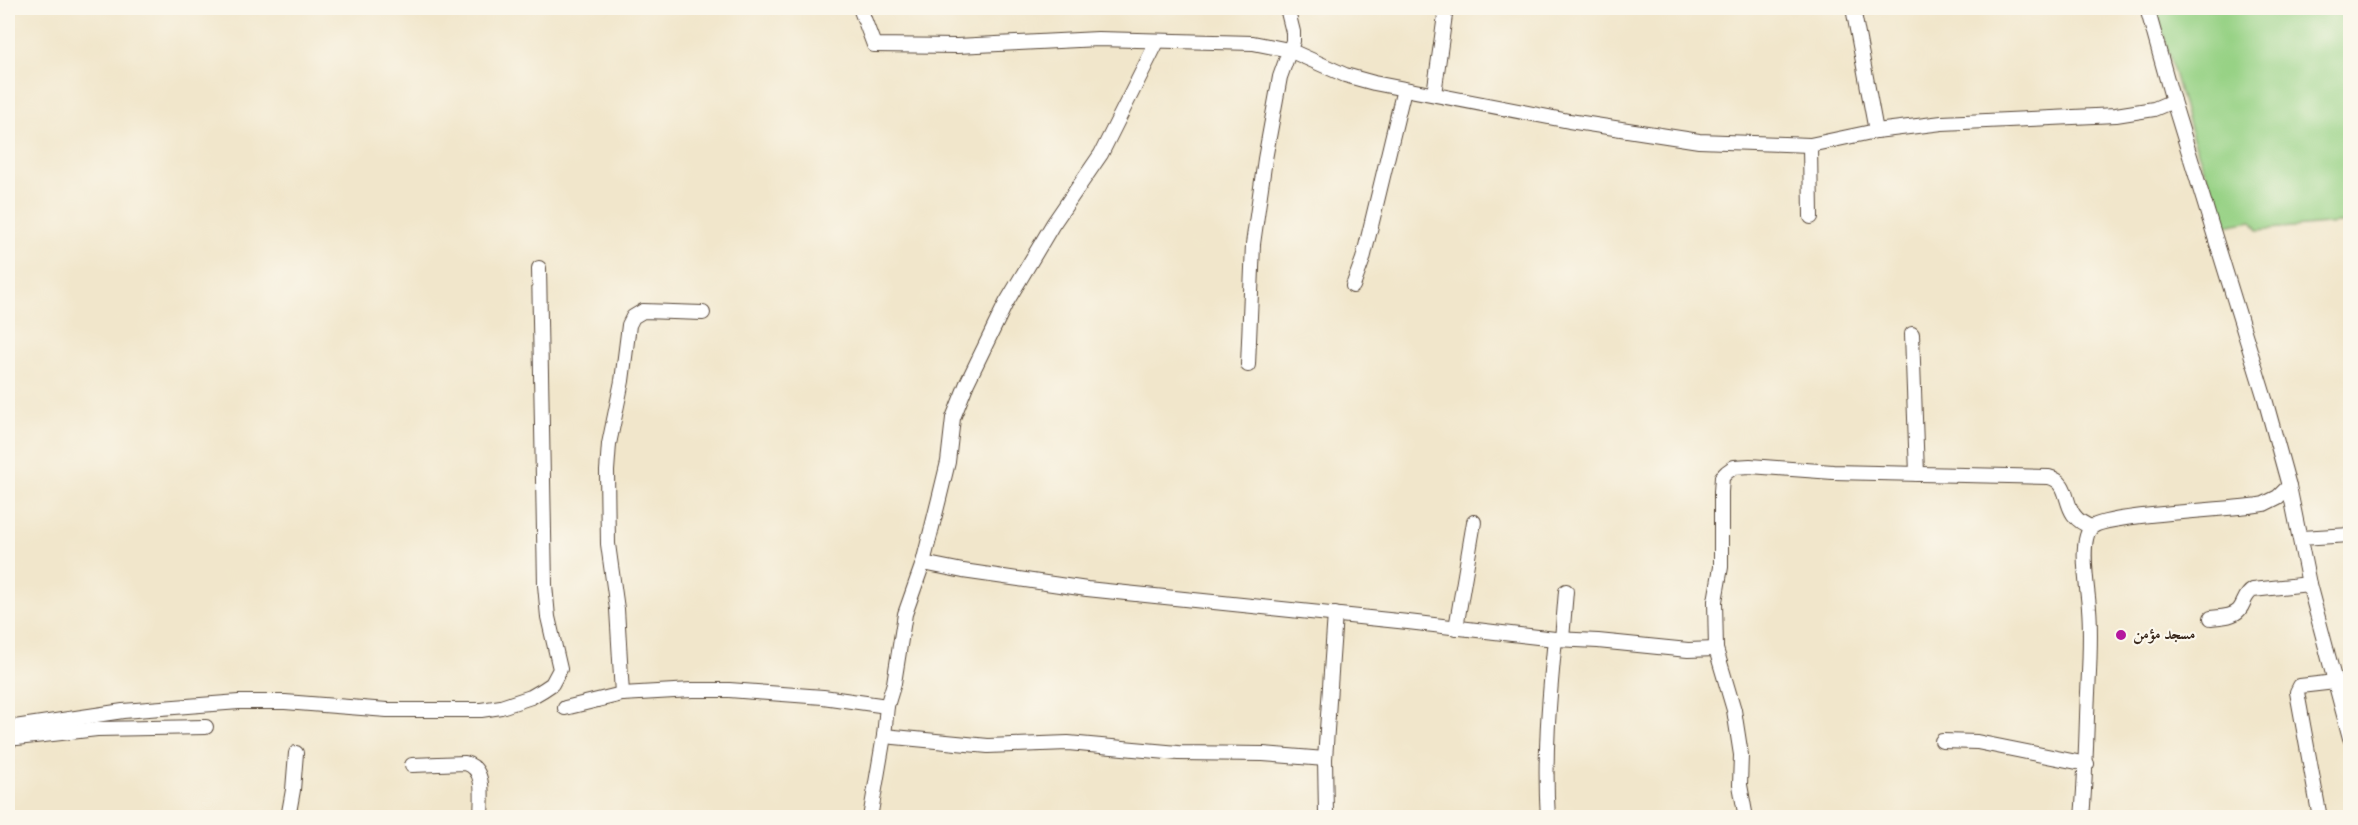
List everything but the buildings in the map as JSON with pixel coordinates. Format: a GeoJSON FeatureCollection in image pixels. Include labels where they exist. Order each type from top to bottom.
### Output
{"type":"FeatureCollection","features":[{"type":"Feature","properties":{"kind":"street"},"geometry":{"type":"LineString","coordinates":[[860,8],[870,40],[874,45],[957,46],[1098,39],[1253,43],[1289,50],[1345,75],[1374,83],[1569,121],[1699,141],[1810,145],[1876,131],[1984,121],[2116,115],[2154,109],[2173,100]]}},
{"type":"Feature","properties":{"kind":"street"},"geometry":{"type":"LineString","coordinates":[[1248,364],[1252,244],[1276,100],[1293,32],[1287,8]]}},
{"type":"Feature","properties":{"kind":"street"},"geometry":{"type":"LineString","coordinates":[[1434,94],[1446,8]]}},
{"type":"Feature","properties":{"kind":"street"},"geometry":{"type":"LineString","coordinates":[[1853,8],[1876,131]]}},
{"type":"Feature","properties":{"kind":"street"},"geometry":{"type":"LineString","coordinates":[[2147,8],[2289,486],[2309,584],[2350,738]]}},
{"type":"Feature","properties":{"kind":"street"},"geometry":{"type":"LineString","coordinates":[[870,818],[885,736],[887,706],[894,683],[905,614],[923,563],[948,462],[953,418],[967,383],[1006,303],[1053,224],[1101,154],[1157,42]]}},
{"type":"Feature","properties":{"kind":"street"},"geometry":{"type":"LineString","coordinates":[[1353,286],[1363,259],[1404,88]]}},
{"type":"Feature","properties":{"kind":"street"},"geometry":{"type":"LineString","coordinates":[[1810,145],[1811,217]]}},
{"type":"Feature","properties":{"kind":"street"},"geometry":{"type":"LineString","coordinates":[[8,728],[123,711],[239,702],[285,702],[387,710],[481,710],[517,703],[552,684],[560,669],[548,617],[545,585],[539,268]]}},
{"type":"Feature","properties":{"kind":"street"},"geometry":{"type":"LineString","coordinates":[[622,694],[616,601],[608,544],[607,462],[622,381],[629,325],[636,314],[646,311],[703,314]]}},
{"type":"Feature","properties":{"kind":"street"},"geometry":{"type":"LineString","coordinates":[[1912,334],[1917,474]]}},
{"type":"Feature","properties":{"kind":"street"},"geometry":{"type":"LineString","coordinates":[[1746,818],[1740,785],[1741,755],[1738,731],[1716,649],[1715,601],[1721,567],[1721,492],[1722,477],[1727,472],[1734,467],[1750,466],[1833,472],[2057,479],[2063,484],[2069,510],[2083,524],[2092,527]]}},
{"type":"Feature","properties":{"kind":"street"},"geometry":{"type":"LineString","coordinates":[[2082,818],[2087,764],[2090,627],[2085,550],[2088,533],[2092,527],[2100,523],[2126,518],[2264,504],[2278,497],[2289,486]]}},
{"type":"Feature","properties":{"kind":"street"},"geometry":{"type":"LineString","coordinates":[[1456,628],[1474,522]]}},
{"type":"Feature","properties":{"kind":"street"},"geometry":{"type":"LineString","coordinates":[[2301,538],[2350,536]]}},
{"type":"Feature","properties":{"kind":"street"},"geometry":{"type":"LineString","coordinates":[[923,563],[1087,589],[1558,639],[1688,650],[1716,649]]}},
{"type":"Feature","properties":{"kind":"street"},"geometry":{"type":"LineString","coordinates":[[2211,618],[2232,615],[2239,610],[2247,593],[2253,590],[2309,584]]}},
{"type":"Feature","properties":{"kind":"street"},"geometry":{"type":"LineString","coordinates":[[1548,818],[1547,724],[1566,591]]}},
{"type":"Feature","properties":{"kind":"street"},"geometry":{"type":"LineString","coordinates":[[1326,813],[1325,759],[1335,614]]}},
{"type":"Feature","properties":{"kind":"street"},"geometry":{"type":"LineString","coordinates":[[2320,818],[2297,692],[2300,686],[2335,682]]}},
{"type":"Feature","properties":{"kind":"street"},"geometry":{"type":"LineString","coordinates":[[565,708],[622,694],[729,690],[823,697],[887,706]]}},
{"type":"Feature","properties":{"kind":"street"},"geometry":{"type":"LineString","coordinates":[[8,739],[97,729],[206,727]]}},
{"type":"Feature","properties":{"kind":"street"},"geometry":{"type":"LineString","coordinates":[[885,736],[988,746],[1068,743],[1178,753],[1263,754],[1325,759]]}},
{"type":"Feature","properties":{"kind":"street"},"geometry":{"type":"LineString","coordinates":[[1942,741],[1977,742],[2087,764]]}},
{"type":"Feature","properties":{"kind":"street"},"geometry":{"type":"LineString","coordinates":[[288,818],[296,753]]}},
{"type":"Feature","properties":{"kind":"street"},"geometry":{"type":"LineString","coordinates":[[412,765],[465,763],[473,766],[480,777],[481,818]]}},
{"type":"Feature","properties":{"kind":"green space"},"geometry":{"type":"Polygon","coordinates":[[[2156,8],[2350,8],[2350,222],[2258,230],[2252,221],[2225,226],[2192,136],[2156,8]]]}},
{"type":"Feature","properties":{"kind":"place","name":"مسجد مؤمن"},"geometry":{"type":"Point","coordinates":[2121,635]}}]}
